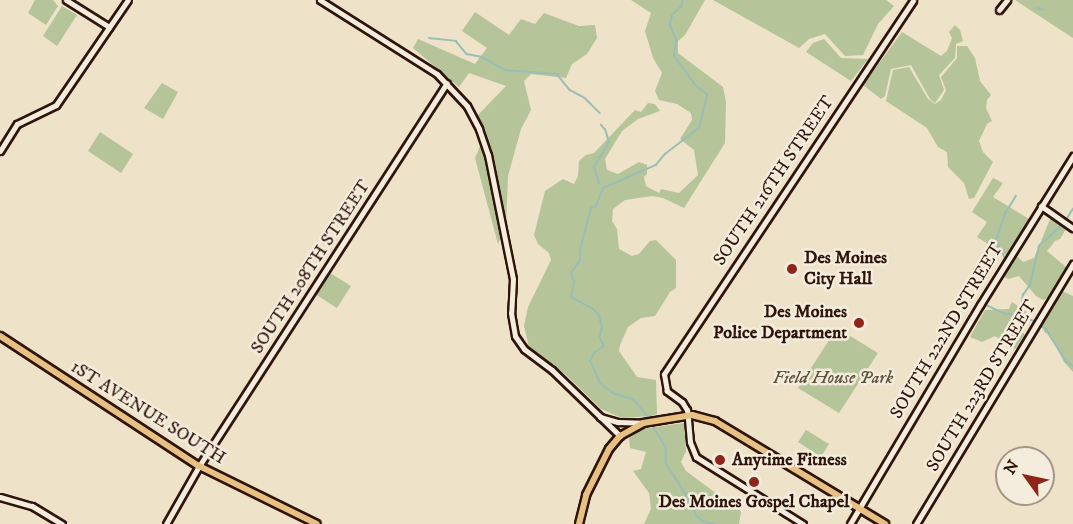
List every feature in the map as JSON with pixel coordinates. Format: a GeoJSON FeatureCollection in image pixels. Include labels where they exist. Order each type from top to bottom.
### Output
{"type":"FeatureCollection","features":[{"type":"Feature","properties":{"kind":"main road","name":"1ST AVENUE SOUTH"},"geometry":{"type":"LineString","coordinates":[[0,336],[199,466],[318,524]]}},
{"type":"Feature","properties":{"kind":"main road"},"geometry":{"type":"LineString","coordinates":[[579,524],[586,495],[609,449],[620,436],[634,426],[643,423],[688,415],[702,416],[715,421],[885,524]]}},
{"type":"Feature","properties":{"kind":"street"},"geometry":{"type":"LineString","coordinates":[[66,0],[109,27]]}},
{"type":"Feature","properties":{"kind":"street"},"geometry":{"type":"LineString","coordinates":[[0,151],[16,124],[40,115],[59,101],[128,0]]}},
{"type":"Feature","properties":{"kind":"street"},"geometry":{"type":"LineString","coordinates":[[320,0],[428,67],[447,83],[474,118],[488,155],[513,279],[511,313],[515,336],[524,349],[552,370],[620,436]]}},
{"type":"Feature","properties":{"kind":"street","name":"SOUTH 216TH STREET"},"geometry":{"type":"LineString","coordinates":[[688,415],[682,402],[667,391],[663,380],[665,372],[913,0]]}},
{"type":"Feature","properties":{"kind":"street"},"geometry":{"type":"LineString","coordinates":[[999,10],[1007,0]]}},
{"type":"Feature","properties":{"kind":"street","name":"SOUTH 208TH STREET"},"geometry":{"type":"LineString","coordinates":[[166,524],[199,466],[447,83]]}},
{"type":"Feature","properties":{"kind":"street","name":"SOUTH 222ND STREET"},"geometry":{"type":"LineString","coordinates":[[850,524],[1073,156]]}},
{"type":"Feature","properties":{"kind":"street"},"geometry":{"type":"LineString","coordinates":[[1041,206],[1073,228]]}},
{"type":"Feature","properties":{"kind":"street","name":"SOUTH 223RD STREET"},"geometry":{"type":"LineString","coordinates":[[916,524],[1073,264]]}},
{"type":"Feature","properties":{"kind":"street"},"geometry":{"type":"LineString","coordinates":[[592,410],[609,420],[643,423]]}},
{"type":"Feature","properties":{"kind":"street"},"geometry":{"type":"LineString","coordinates":[[688,415],[692,449],[704,463],[803,524]]}},
{"type":"Feature","properties":{"kind":"street"},"geometry":{"type":"LineString","coordinates":[[0,497],[24,502],[62,524]]}},
{"type":"Feature","properties":{"kind":"green space"},"geometry":{"type":"Polygon","coordinates":[[[35,0],[53,0],[58,6],[46,25],[28,13],[35,0]]]}},
{"type":"Feature","properties":{"kind":"green space"},"geometry":{"type":"Polygon","coordinates":[[[631,0],[705,0],[685,35],[678,41],[678,53],[723,87],[726,102],[725,143],[684,208],[663,198],[652,196],[625,200],[613,209],[612,221],[617,229],[619,249],[632,256],[639,254],[650,241],[656,240],[676,260],[676,288],[670,292],[655,316],[641,318],[628,327],[619,351],[637,377],[656,380],[657,414],[622,418],[601,409],[565,374],[529,347],[524,326],[528,307],[551,260],[549,253],[538,244],[534,235],[545,191],[563,179],[574,184],[578,176],[579,161],[586,155],[594,153],[635,110],[641,112],[648,103],[655,104],[660,111],[638,119],[622,131],[605,159],[607,170],[618,174],[639,162],[647,165],[647,174],[644,177],[646,186],[659,193],[661,189],[679,193],[698,175],[694,150],[680,139],[692,120],[691,113],[677,104],[659,100],[655,91],[662,73],[653,58],[645,31],[651,13],[631,0]]]}},
{"type":"Feature","properties":{"kind":"green space"},"geometry":{"type":"Polygon","coordinates":[[[713,0],[886,0],[894,6],[878,24],[863,55],[845,56],[825,34],[809,39],[799,48],[713,0]]]}},
{"type":"Feature","properties":{"kind":"green space"},"geometry":{"type":"Polygon","coordinates":[[[1015,0],[1073,0],[1073,38],[1015,0]]]}},
{"type":"Feature","properties":{"kind":"green space"},"geometry":{"type":"Polygon","coordinates":[[[62,6],[77,15],[57,46],[43,36],[62,6]]]}},
{"type":"Feature","properties":{"kind":"green space"},"geometry":{"type":"Polygon","coordinates":[[[475,12],[509,35],[521,19],[535,24],[544,13],[579,26],[595,25],[597,38],[587,54],[572,64],[566,78],[531,74],[524,81],[531,110],[521,129],[508,176],[506,225],[498,244],[475,158],[484,137],[478,115],[506,86],[469,73],[459,87],[413,48],[418,39],[475,64],[487,48],[462,31],[475,12]]]}},
{"type":"Feature","properties":{"kind":"green space"},"geometry":{"type":"Polygon","coordinates":[[[955,25],[960,30],[963,41],[956,44],[955,58],[939,75],[944,90],[935,103],[930,99],[911,65],[891,69],[885,96],[881,99],[863,85],[902,32],[941,56],[947,51],[952,38],[949,32],[955,25]]]}},
{"type":"Feature","properties":{"kind":"green space"},"geometry":{"type":"Polygon","coordinates":[[[824,39],[841,58],[868,59],[851,81],[806,52],[813,43],[824,39]]]}},
{"type":"Feature","properties":{"kind":"green space"},"geometry":{"type":"Polygon","coordinates":[[[957,46],[967,46],[975,58],[980,81],[991,95],[987,100],[986,108],[992,121],[987,124],[979,141],[983,152],[993,162],[974,198],[969,199],[964,183],[948,167],[947,152],[938,147],[927,128],[886,101],[893,70],[909,67],[928,99],[935,104],[941,100],[946,90],[941,77],[957,58],[957,46]]]}},
{"type":"Feature","properties":{"kind":"green space"},"geometry":{"type":"Polygon","coordinates":[[[162,83],[178,92],[163,119],[144,108],[162,83]]]}},
{"type":"Feature","properties":{"kind":"green space"},"geometry":{"type":"Polygon","coordinates":[[[100,132],[133,154],[121,173],[88,151],[100,132]]]}},
{"type":"Feature","properties":{"kind":"green space"},"geometry":{"type":"Polygon","coordinates":[[[993,178],[1003,183],[993,197],[1029,219],[1007,256],[977,237],[987,222],[972,212],[993,178]]]}},
{"type":"Feature","properties":{"kind":"green space"},"geometry":{"type":"Polygon","coordinates":[[[1051,217],[1066,229],[1060,239],[1055,241],[1047,251],[1066,267],[1048,298],[1043,300],[1036,296],[1019,276],[1008,279],[1004,276],[1014,257],[1018,257],[1023,262],[1034,258],[1051,217]]]}},
{"type":"Feature","properties":{"kind":"green space"},"geometry":{"type":"Polygon","coordinates":[[[330,273],[351,286],[337,308],[315,294],[330,273]]]}},
{"type":"Feature","properties":{"kind":"green space"},"geometry":{"type":"Polygon","coordinates":[[[1062,291],[1073,296],[1073,372],[1064,362],[1051,336],[1044,332],[1043,325],[1062,291]]]}},
{"type":"Feature","properties":{"kind":"green space"},"geometry":{"type":"Polygon","coordinates":[[[1012,302],[1027,312],[1026,318],[1014,322],[1025,335],[1015,349],[995,336],[982,342],[970,337],[985,310],[1009,309],[1012,302]]]}},
{"type":"Feature","properties":{"kind":"green space","name":"Field House Park"},"geometry":{"type":"Polygon","coordinates":[[[837,328],[878,353],[839,413],[798,388],[837,328]]]}},
{"type":"Feature","properties":{"kind":"green space"},"geometry":{"type":"Polygon","coordinates":[[[684,423],[686,451],[681,462],[686,471],[721,497],[725,504],[739,508],[741,512],[739,524],[644,524],[651,509],[649,493],[633,471],[641,469],[646,452],[630,448],[629,438],[642,429],[684,423]]]}},
{"type":"Feature","properties":{"kind":"green space"},"geometry":{"type":"Polygon","coordinates":[[[806,430],[829,444],[821,457],[798,442],[806,430]]]}},
{"type":"Feature","properties":{"kind":"waterway"},"geometry":{"type":"LineString","coordinates":[[650,420],[634,400],[614,394],[600,384],[590,361],[594,353],[604,346],[599,337],[602,328],[599,316],[593,309],[571,298],[574,282],[571,273],[580,260],[580,250],[591,208],[596,206],[603,188],[656,165],[665,154],[699,128],[707,95],[695,85],[674,56],[676,40],[670,25],[672,15],[681,7],[683,0]]}},
{"type":"Feature","properties":{"kind":"waterway"},"geometry":{"type":"LineString","coordinates":[[1037,8],[1043,10]]}},
{"type":"Feature","properties":{"kind":"waterway"},"geometry":{"type":"LineString","coordinates":[[429,38],[456,41],[467,54],[482,57],[505,70],[557,74],[570,90],[585,98],[600,113]]}},
{"type":"Feature","properties":{"kind":"waterway"},"geometry":{"type":"LineString","coordinates":[[599,184],[594,167],[609,142],[601,125]]}},
{"type":"Feature","properties":{"kind":"waterway"},"geometry":{"type":"LineString","coordinates":[[1005,259],[996,240],[1005,214],[1016,196]]}},
{"type":"Feature","properties":{"kind":"waterway"},"geometry":{"type":"LineString","coordinates":[[1066,220],[1073,209]]}},
{"type":"Feature","properties":{"kind":"waterway"},"geometry":{"type":"LineString","coordinates":[[1035,322],[1021,316],[1023,295],[1030,285],[1039,246],[1062,225]]}},
{"type":"Feature","properties":{"kind":"waterway"},"geometry":{"type":"LineString","coordinates":[[982,303],[1003,313],[1021,316]]}},
{"type":"Feature","properties":{"kind":"waterway"},"geometry":{"type":"LineString","coordinates":[[1041,326],[1046,329],[1066,361],[1073,366]]}},
{"type":"Feature","properties":{"kind":"waterway"},"geometry":{"type":"LineString","coordinates":[[652,424],[666,447],[666,463],[692,504],[696,515],[704,522],[714,524]]}},
{"type":"Feature","properties":{"kind":"place","name":"Des Moines City Hall"},"geometry":{"type":"Point","coordinates":[792,269]}},
{"type":"Feature","properties":{"kind":"place","name":"Des Moines Police Department"},"geometry":{"type":"Point","coordinates":[859,323]}},
{"type":"Feature","properties":{"kind":"place","name":"Anytime Fitness"},"geometry":{"type":"Point","coordinates":[720,460]}},
{"type":"Feature","properties":{"kind":"place","name":"Des Moines Gospel Chapel"},"geometry":{"type":"Point","coordinates":[754,482]}}]}
